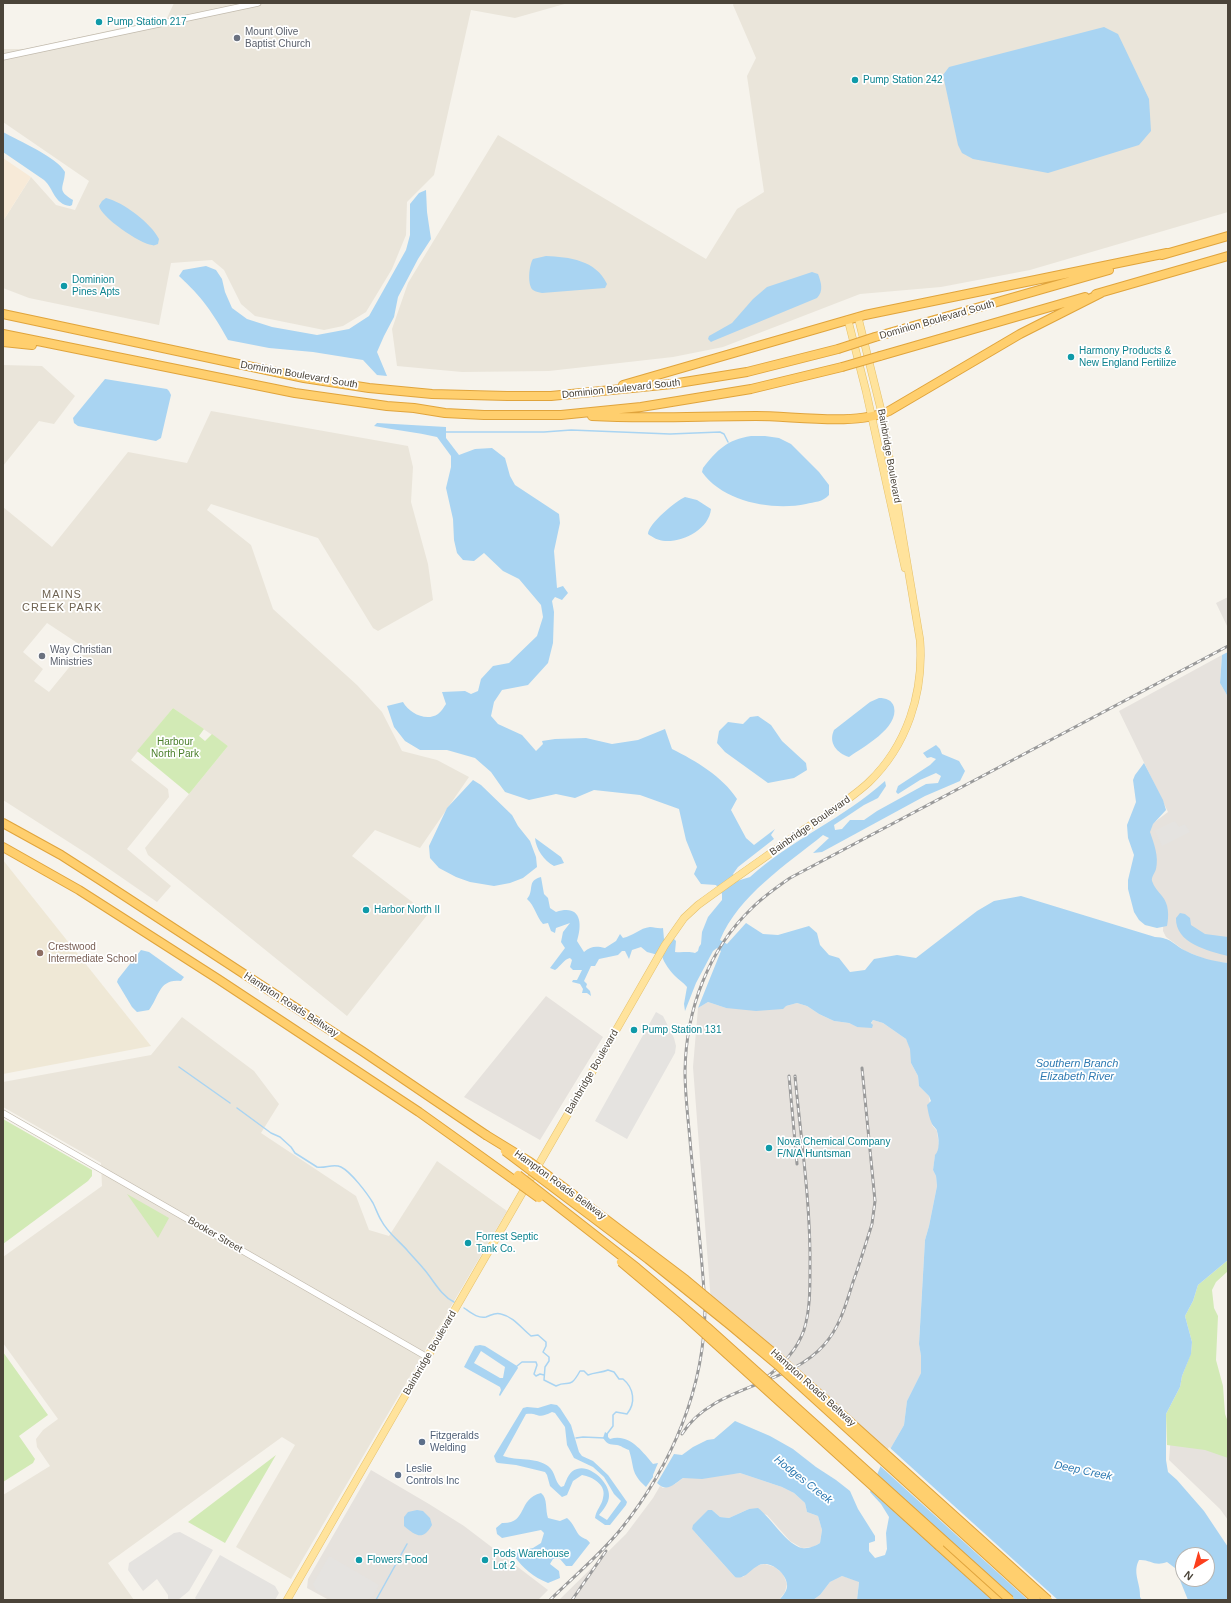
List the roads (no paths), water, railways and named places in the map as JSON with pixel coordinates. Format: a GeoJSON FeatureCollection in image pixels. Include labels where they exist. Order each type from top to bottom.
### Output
{"type":"FeatureCollection","features":[{"type":"Feature","properties":{"kind":"highway","name":"Dominion Boulevard South"},"geometry":{"type":"LineString","coordinates":[[3,314],[281,373],[369,388],[471,396],[551,396],[672,384],[717,377],[781,364],[838,349],[875,337],[1228,236]]}},
{"type":"Feature","properties":{"kind":"highway"},"geometry":{"type":"LineString","coordinates":[[599,392],[721,358],[858,317],[1167,253]]}},
{"type":"Feature","properties":{"kind":"highway","name":"Dominion Boulevard South"},"geometry":{"type":"LineString","coordinates":[[3,334],[288,391],[355,402],[445,413],[484,415],[561,415],[680,402],[781,383],[842,367],[1046,307],[1228,256]]}},
{"type":"Feature","properties":{"kind":"highway"},"geometry":{"type":"LineString","coordinates":[[561,415],[610,417],[872,417],[882,414],[1020,334],[1103,292]]}},
{"type":"Feature","properties":{"kind":"highway"},"geometry":{"type":"LineString","coordinates":[[3,308],[53,324]]}},
{"type":"Feature","properties":{"kind":"highway"},"geometry":{"type":"LineString","coordinates":[[3,342],[98,354]]}},
{"type":"Feature","properties":{"kind":"highway","name":"Hampton Roads Beltway"},"geometry":{"type":"LineString","coordinates":[[3,823],[61,855],[100,880],[362,1051],[486,1135],[530,1162],[686,1280],[770,1350],[1048,1600]]}},
{"type":"Feature","properties":{"kind":"highway","name":"Hampton Roads Beltway"},"geometry":{"type":"LineString","coordinates":[[3,847],[79,890],[218,979],[516,1178],[684,1315],[999,1600]]}},
{"type":"Feature","properties":{"kind":"highway"},"geometry":{"type":"LineString","coordinates":[[486,1135],[519,1163],[588,1213],[736,1329],[780,1367],[1036,1600]]}},
{"type":"Feature","properties":{"kind":"highway"},"geometry":{"type":"LineString","coordinates":[[516,1178],[590,1231],[684,1308],[803,1412],[1010,1600]]}},
{"type":"Feature","properties":{"kind":"main road","name":"Bainbridge Boulevard"},"geometry":{"type":"LineString","coordinates":[[287,1600],[656,960],[675,930],[689,913],[852,796],[873,778],[892,754],[910,719],[919,682],[921,646],[882,414],[858,317]]}},
{"type":"Feature","properties":{"kind":"main road","name":"Bainbridge Boulevard"},"geometry":{"type":"LineString","coordinates":[[848,320],[872,417],[903,561],[913,597]]}},
{"type":"Feature","properties":{"kind":"street"},"geometry":{"type":"LineString","coordinates":[[3,56],[258,3]]}},
{"type":"Feature","properties":{"kind":"street","name":"Booker Street"},"geometry":{"type":"LineString","coordinates":[[3,1113],[427,1358]]}},
{"type":"Feature","properties":{"kind":"water"},"geometry":{"type":"Polygon","coordinates":[[[1104,27],[1118,34],[1149,99],[1151,131],[1139,145],[1048,173],[973,159],[962,153],[958,145],[943,75],[949,67],[1104,27]]]}},
{"type":"Feature","properties":{"kind":"water"},"geometry":{"type":"Polygon","coordinates":[[[3,132],[46,155],[61,166],[65,172],[62,188],[64,194],[73,200],[72,205],[65,205],[57,199],[44,180],[3,152],[3,132]]]}},
{"type":"Feature","properties":{"kind":"water"},"geometry":{"type":"Polygon","coordinates":[[[426,190],[427,212],[431,239],[418,259],[398,297],[394,317],[377,352],[387,376],[377,375],[363,360],[313,352],[269,348],[228,340],[206,306],[179,276],[183,270],[206,266],[216,270],[222,279],[225,292],[232,308],[247,319],[272,327],[317,335],[349,329],[369,316],[406,250],[410,235],[410,204],[419,193],[426,190]]]}},
{"type":"Feature","properties":{"kind":"water"},"geometry":{"type":"Polygon","coordinates":[[[106,198],[113,200],[136,214],[150,226],[159,239],[158,244],[153,245],[139,240],[106,217],[99,206],[106,198]]]}},
{"type":"Feature","properties":{"kind":"water"},"geometry":{"type":"Polygon","coordinates":[[[546,256],[564,257],[581,261],[589,265],[602,276],[607,284],[605,288],[542,293],[534,291],[529,280],[533,259],[546,256]]]}},
{"type":"Feature","properties":{"kind":"water"},"geometry":{"type":"Polygon","coordinates":[[[812,272],[818,274],[821,283],[821,292],[817,298],[711,342],[708,339],[709,336],[732,323],[753,299],[767,287],[812,272]]]}},
{"type":"Feature","properties":{"kind":"water"},"geometry":{"type":"Polygon","coordinates":[[[105,379],[167,389],[169,391],[171,395],[161,438],[156,441],[78,426],[74,423],[73,418],[105,379]]]}},
{"type":"Feature","properties":{"kind":"water","name":"Southern Branch Elizabeth River"},"geometry":{"type":"Polygon","coordinates":[[[377,423],[446,427],[446,438],[459,455],[475,449],[492,448],[505,458],[510,476],[515,485],[559,514],[560,523],[554,551],[557,588],[563,586],[568,593],[562,600],[555,597],[552,601],[554,612],[553,643],[548,663],[528,685],[502,690],[494,702],[491,716],[498,724],[522,735],[536,751],[543,744],[542,741],[586,738],[612,744],[638,740],[665,729],[672,749],[716,776],[737,799],[731,810],[746,838],[754,845],[775,829],[771,835],[774,839],[738,867],[733,874],[737,881],[750,877],[783,852],[869,794],[885,781],[886,786],[878,798],[864,805],[834,825],[835,830],[842,829],[850,820],[864,820],[877,811],[926,784],[938,783],[941,776],[936,773],[920,780],[898,794],[896,792],[898,786],[930,765],[936,759],[931,757],[927,758],[923,753],[936,745],[942,754],[959,761],[965,771],[960,781],[925,796],[822,852],[813,853],[829,838],[823,835],[779,870],[751,895],[728,924],[720,940],[727,944],[746,923],[763,934],[778,935],[809,926],[817,933],[820,945],[829,955],[839,958],[850,972],[865,970],[874,959],[897,955],[916,958],[977,911],[994,901],[1021,896],[1165,939],[1196,956],[1228,963],[1228,1260],[1198,1285],[1193,1301],[1185,1316],[1192,1342],[1191,1354],[1182,1376],[1180,1387],[1166,1414],[1166,1460],[1168,1472],[1204,1511],[1228,1547],[1228,1600],[1188,1600],[1183,1587],[1215,1587],[1215,1547],[1175,1547],[1175,1568],[1167,1562],[1159,1564],[1139,1560],[1136,1569],[1140,1597],[1142,1600],[857,1600],[859,1582],[842,1576],[830,1582],[820,1595],[813,1600],[779,1600],[785,1593],[787,1586],[786,1580],[779,1570],[768,1564],[761,1564],[743,1577],[735,1577],[692,1529],[693,1525],[708,1510],[712,1510],[720,1517],[729,1518],[749,1509],[758,1508],[785,1537],[796,1546],[809,1548],[820,1543],[822,1530],[818,1516],[807,1512],[805,1503],[794,1493],[782,1487],[740,1473],[702,1479],[683,1478],[667,1487],[661,1486],[657,1483],[674,1454],[682,1455],[693,1447],[707,1440],[714,1439],[735,1421],[770,1436],[793,1449],[850,1491],[858,1509],[875,1536],[875,1541],[869,1543],[869,1551],[875,1558],[885,1555],[887,1549],[886,1533],[889,1517],[881,1504],[870,1492],[881,1465],[904,1425],[907,1401],[921,1373],[919,1344],[925,1240],[937,1186],[936,1176],[933,1170],[935,1155],[938,1151],[939,1144],[937,1130],[929,1117],[927,1105],[931,1101],[929,1096],[919,1086],[918,1076],[911,1063],[910,1049],[906,1039],[883,1023],[873,1020],[871,1023],[873,1025],[872,1028],[857,1027],[849,1023],[834,1021],[807,1006],[797,1003],[786,1006],[783,1009],[756,1011],[726,1008],[708,1002],[698,1008],[721,951],[717,948],[713,951],[696,983],[685,1011],[684,1004],[687,987],[671,972],[662,956],[647,952],[641,947],[632,950],[629,959],[625,951],[622,951],[618,955],[599,959],[595,966],[591,966],[584,981],[587,984],[586,987],[590,991],[591,996],[587,993],[582,993],[583,989],[580,984],[572,982],[573,980],[577,980],[582,970],[573,970],[570,967],[572,960],[570,958],[555,970],[550,968],[565,948],[561,942],[563,932],[570,923],[556,928],[555,933],[551,931],[548,923],[543,924],[527,899],[532,883],[536,879],[541,877],[544,894],[548,898],[550,908],[556,912],[570,910],[578,916],[580,927],[577,941],[584,952],[594,947],[605,948],[616,941],[620,934],[623,938],[650,927],[663,928],[664,939],[670,935],[676,941],[675,952],[695,953],[698,951],[701,944],[702,932],[708,917],[722,900],[722,894],[716,885],[701,884],[694,874],[697,867],[686,840],[679,809],[640,795],[594,790],[575,798],[556,794],[529,800],[505,792],[491,772],[475,758],[447,750],[420,750],[405,741],[394,727],[387,706],[403,702],[409,710],[423,717],[438,714],[446,704],[442,692],[465,691],[471,694],[478,691],[481,679],[493,666],[509,663],[537,636],[543,617],[541,605],[519,579],[503,571],[484,553],[474,561],[463,560],[457,553],[454,540],[453,519],[446,488],[451,467],[451,456],[437,437],[374,426],[377,423]]]}},
{"type":"Feature","properties":{"kind":"water"},"geometry":{"type":"Polygon","coordinates":[[[751,436],[779,438],[791,444],[819,472],[829,485],[829,495],[821,500],[806,504],[779,506],[750,502],[722,491],[702,472],[703,468],[708,461],[724,446],[735,440],[751,436]]]}},
{"type":"Feature","properties":{"kind":"water"},"geometry":{"type":"Polygon","coordinates":[[[685,497],[697,500],[711,509],[706,523],[701,528],[687,537],[672,541],[660,540],[648,534],[649,530],[657,519],[675,503],[685,497]]]}},
{"type":"Feature","properties":{"kind":"water"},"geometry":{"type":"Polygon","coordinates":[[[1228,652],[1228,697],[1220,683],[1222,655],[1228,652]]]}},
{"type":"Feature","properties":{"kind":"water"},"geometry":{"type":"Polygon","coordinates":[[[879,698],[888,700],[894,707],[894,715],[891,722],[879,736],[849,757],[841,753],[837,750],[833,743],[832,735],[834,730],[870,702],[879,698]]]}},
{"type":"Feature","properties":{"kind":"water"},"geometry":{"type":"Polygon","coordinates":[[[758,716],[771,725],[782,741],[806,763],[807,770],[794,778],[768,783],[725,752],[717,743],[719,731],[728,722],[743,724],[750,717],[758,716]]]}},
{"type":"Feature","properties":{"kind":"water"},"geometry":{"type":"Polygon","coordinates":[[[1144,763],[1163,800],[1166,810],[1153,824],[1150,832],[1156,850],[1157,859],[1156,869],[1152,881],[1164,899],[1168,910],[1167,926],[1157,928],[1145,925],[1139,920],[1134,912],[1128,889],[1128,880],[1134,855],[1128,838],[1127,825],[1136,802],[1133,780],[1144,763]]]}},
{"type":"Feature","properties":{"kind":"water"},"geometry":{"type":"Polygon","coordinates":[[[473,780],[481,785],[512,815],[518,826],[530,841],[536,857],[537,867],[523,878],[510,883],[494,886],[470,882],[456,877],[439,868],[430,858],[429,846],[447,808],[473,780]]]}},
{"type":"Feature","properties":{"kind":"water"},"geometry":{"type":"Polygon","coordinates":[[[535,838],[561,857],[564,863],[554,866],[550,864],[539,850],[535,838]]]}},
{"type":"Feature","properties":{"kind":"water"},"geometry":{"type":"Polygon","coordinates":[[[1180,913],[1185,914],[1190,918],[1191,925],[1205,934],[1228,937],[1228,956],[1202,948],[1187,940],[1177,927],[1176,918],[1180,913]]]}},
{"type":"Feature","properties":{"kind":"water"},"geometry":{"type":"Polygon","coordinates":[[[141,950],[149,952],[184,977],[181,981],[168,982],[164,985],[149,1010],[137,1012],[132,1007],[117,982],[141,950]]]}},
{"type":"Feature","properties":{"kind":"water"},"geometry":{"type":"Polygon","coordinates":[[[475,1346],[485,1346],[518,1368],[500,1396],[500,1387],[464,1367],[475,1346]],[[481,1351],[474,1363],[500,1378],[503,1378],[505,1367],[481,1351]]]}},
{"type":"Feature","properties":{"kind":"water"},"geometry":{"type":"Polygon","coordinates":[[[551,1404],[557,1405],[560,1408],[571,1425],[579,1452],[582,1456],[593,1461],[608,1475],[627,1502],[610,1525],[605,1525],[595,1518],[604,1493],[601,1486],[595,1480],[582,1475],[573,1481],[567,1495],[562,1497],[550,1486],[545,1472],[496,1462],[494,1456],[523,1408],[538,1408],[551,1404]],[[552,1412],[540,1416],[526,1414],[503,1456],[543,1463],[551,1468],[557,1482],[561,1487],[564,1486],[574,1470],[582,1468],[593,1472],[603,1480],[608,1491],[608,1501],[599,1515],[607,1520],[621,1501],[614,1494],[604,1477],[593,1467],[574,1458],[567,1445],[565,1427],[555,1413],[552,1412]]]}},
{"type":"Feature","properties":{"kind":"water"},"geometry":{"type":"Polygon","coordinates":[[[605,1432],[608,1434],[610,1439],[617,1438],[629,1441],[640,1449],[653,1464],[658,1463],[653,1477],[646,1487],[635,1474],[629,1450],[618,1445],[608,1443],[603,1438],[605,1432]]]}},
{"type":"Feature","properties":{"kind":"water"},"geometry":{"type":"Polygon","coordinates":[[[541,1493],[546,1501],[548,1518],[560,1521],[567,1518],[579,1535],[588,1540],[590,1543],[572,1566],[566,1566],[560,1559],[553,1559],[550,1564],[559,1571],[560,1578],[548,1583],[529,1572],[514,1556],[515,1552],[533,1548],[541,1543],[544,1533],[541,1530],[502,1538],[497,1534],[496,1528],[502,1523],[516,1520],[528,1500],[541,1493]]]}},
{"type":"Feature","properties":{"kind":"water"},"geometry":{"type":"Polygon","coordinates":[[[417,1510],[423,1511],[430,1518],[432,1525],[426,1533],[422,1535],[412,1532],[404,1526],[404,1517],[408,1512],[417,1510]]]}},
{"type":"Feature","properties":{"kind":"waterway"},"geometry":{"type":"LineString","coordinates":[[446,432],[544,432],[571,430],[670,434],[720,432],[724,434],[728,442]]}},
{"type":"Feature","properties":{"kind":"waterway"},"geometry":{"type":"LineString","coordinates":[[179,1067],[230,1103]]}},
{"type":"Feature","properties":{"kind":"waterway"},"geometry":{"type":"LineString","coordinates":[[237,1108],[271,1133],[280,1137],[295,1153],[317,1167],[338,1166],[349,1173],[373,1203],[386,1228],[427,1272],[441,1291],[454,1302]]}},
{"type":"Feature","properties":{"kind":"waterway","name":"Hodges Creek"},"geometry":{"type":"LineString","coordinates":[[464,1308],[480,1317],[486,1317],[497,1313],[506,1315],[514,1320],[531,1336],[538,1335],[546,1342],[543,1352],[549,1357],[549,1361],[545,1367],[544,1380],[556,1386],[571,1383],[580,1371],[584,1371],[588,1375],[608,1370],[614,1372],[619,1379],[623,1379],[630,1387],[633,1400],[632,1405],[627,1414],[616,1412],[613,1415],[613,1426],[607,1434]]}},
{"type":"Feature","properties":{"kind":"waterway"},"geometry":{"type":"LineString","coordinates":[[517,1366],[522,1362],[536,1362],[537,1365],[534,1374],[536,1376],[540,1374],[544,1375]]}},
{"type":"Feature","properties":{"kind":"waterway"},"geometry":{"type":"LineString","coordinates":[[576,1438],[605,1438]]}},
{"type":"Feature","properties":{"kind":"waterway"},"geometry":{"type":"LineString","coordinates":[[376,1600],[407,1544]]}},
{"type":"Feature","properties":{"kind":"railway"},"geometry":{"type":"LineString","coordinates":[[550,1600],[604,1548],[621,1529],[639,1504],[656,1479],[670,1452],[692,1396],[699,1366],[705,1306],[701,1248],[686,1101],[686,1048],[695,1004],[702,982],[723,943],[752,908],[790,878],[1228,646]]}},
{"type":"Feature","properties":{"kind":"railway"},"geometry":{"type":"LineString","coordinates":[[682,1434],[695,1418],[712,1405],[730,1395],[790,1370],[809,1359],[830,1338],[838,1323],[845,1307],[872,1224],[875,1201],[862,1068]]}},
{"type":"Feature","properties":{"kind":"railway"},"geometry":{"type":"LineString","coordinates":[[789,1076],[797,1164]]}},
{"type":"Feature","properties":{"kind":"railway"},"geometry":{"type":"LineString","coordinates":[[767,1377],[784,1362],[798,1344],[804,1330],[809,1300],[809,1221],[795,1076]]}},
{"type":"Feature","properties":{"kind":"railway"},"geometry":{"type":"LineString","coordinates":[[572,1600],[606,1551]]}},
{"type":"Feature","properties":{"kind":"place","name":"Pump Station 217"},"geometry":{"type":"Point","coordinates":[99,22]}},
{"type":"Feature","properties":{"kind":"place","name":"Mount Olive Baptist Church"},"geometry":{"type":"Point","coordinates":[237,38]}},
{"type":"Feature","properties":{"kind":"place","name":"Pump Station 242"},"geometry":{"type":"Point","coordinates":[855,80]}},
{"type":"Feature","properties":{"kind":"place","name":"Dominion Pines Apts"},"geometry":{"type":"Point","coordinates":[64,286]}},
{"type":"Feature","properties":{"kind":"place","name":"Harmony Products & New England Fertilize"},"geometry":{"type":"Point","coordinates":[1071,357]}},
{"type":"Feature","properties":{"kind":"place","name":"Way Christian Ministries"},"geometry":{"type":"Point","coordinates":[42,656]}},
{"type":"Feature","properties":{"kind":"place","name":"Harbor North II"},"geometry":{"type":"Point","coordinates":[366,910]}},
{"type":"Feature","properties":{"kind":"place","name":"Crestwood Intermediate School"},"geometry":{"type":"Point","coordinates":[40,953]}},
{"type":"Feature","properties":{"kind":"place","name":"Pump Station 131"},"geometry":{"type":"Point","coordinates":[634,1030]}},
{"type":"Feature","properties":{"kind":"place","name":"Nova Chemical Company F/N/A Huntsman"},"geometry":{"type":"Point","coordinates":[769,1148]}},
{"type":"Feature","properties":{"kind":"place","name":"Forrest Septic Tank Co."},"geometry":{"type":"Point","coordinates":[468,1243]}},
{"type":"Feature","properties":{"kind":"place","name":"Fitzgeralds Welding"},"geometry":{"type":"Point","coordinates":[422,1442]}},
{"type":"Feature","properties":{"kind":"place","name":"Leslie Controls Inc"},"geometry":{"type":"Point","coordinates":[398,1475]}},
{"type":"Feature","properties":{"kind":"place","name":"Flowers Food"},"geometry":{"type":"Point","coordinates":[359,1560]}},
{"type":"Feature","properties":{"kind":"place","name":"Pods Warehouse Lot 2"},"geometry":{"type":"Point","coordinates":[485,1560]}},
{"type":"Feature","properties":{"kind":"district","name":"MAINS CREEK PARK"},"geometry":{"type":"Point","coordinates":[62,601]}},
{"type":"Feature","properties":{"kind":"park label","name":"Harbour North Park"},"geometry":{"type":"Point","coordinates":[175,748]}},
{"type":"Feature","properties":{"kind":"water label","name":"Deep Creek"},"geometry":{"type":"Point","coordinates":[1083,1471]}}]}
